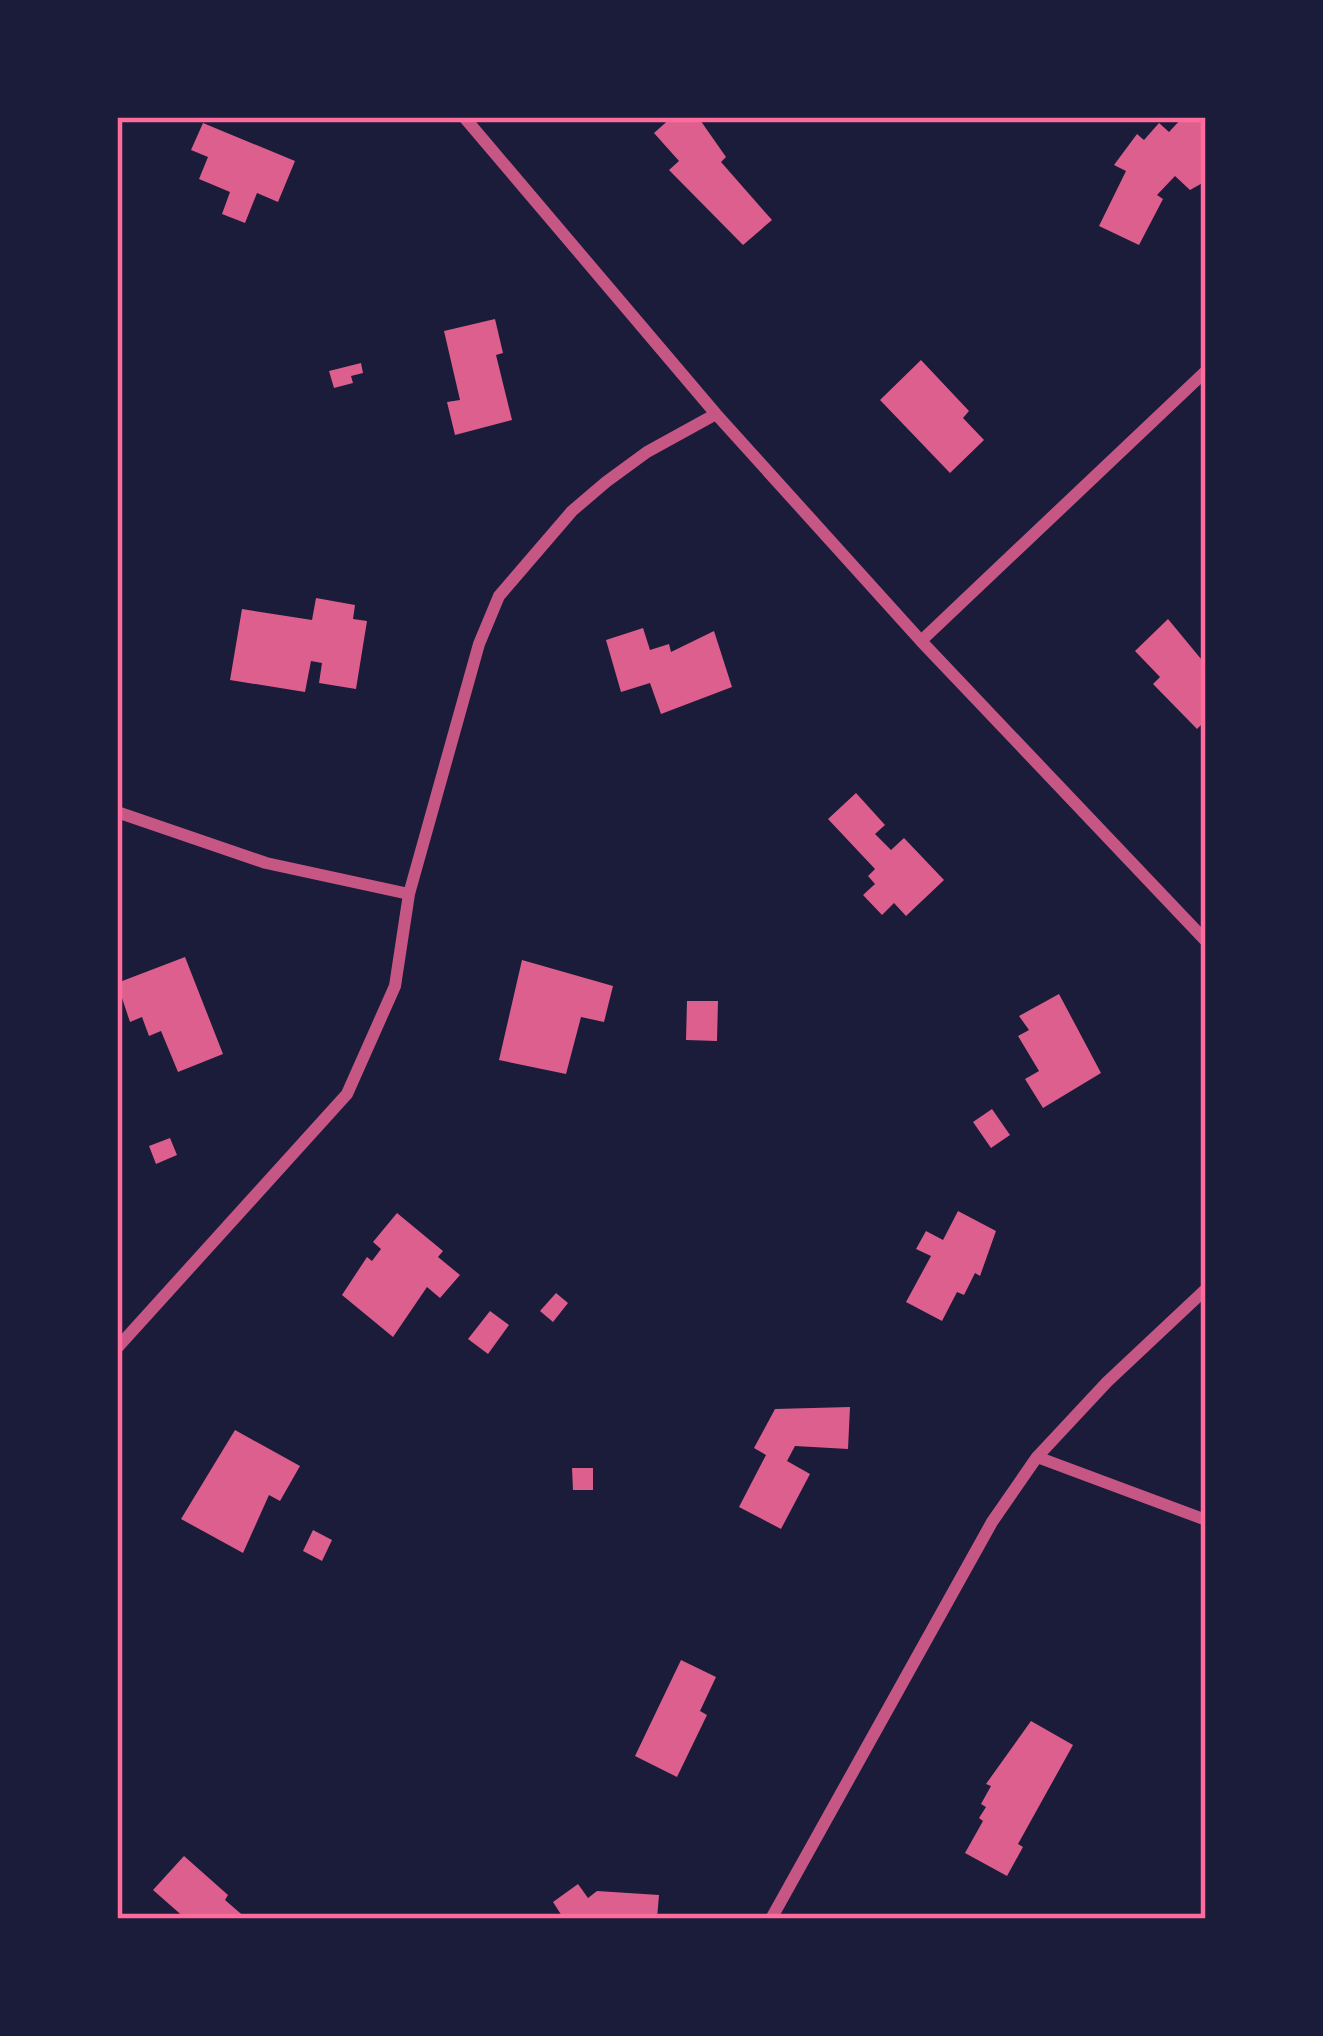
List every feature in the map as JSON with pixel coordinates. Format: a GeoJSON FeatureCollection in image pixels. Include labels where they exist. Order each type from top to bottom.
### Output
{"type":"FeatureCollection","features":[{"type":"Feature","properties":{"kind":"street"},"geometry":{"type":"LineString","coordinates":[[474,120],[716,414],[921,641],[1206,941]]}},
{"type":"Feature","properties":{"kind":"street"},"geometry":{"type":"LineString","coordinates":[[921,641],[1206,371]]}},
{"type":"Feature","properties":{"kind":"street"},"geometry":{"type":"LineString","coordinates":[[117,1348],[346,1094],[395,986],[409,894],[479,644],[499,596],[572,511],[606,482],[646,452],[716,414]]}},
{"type":"Feature","properties":{"kind":"street"},"geometry":{"type":"LineString","coordinates":[[117,812],[266,863],[409,894]]}},
{"type":"Feature","properties":{"kind":"street"},"geometry":{"type":"LineString","coordinates":[[771,1919],[992,1522],[1037,1457],[1206,1289]]}},
{"type":"Feature","properties":{"kind":"street"},"geometry":{"type":"LineString","coordinates":[[1037,1457],[1206,1520]]}},
{"type":"Feature","properties":{"kind":"building"},"geometry":{"type":"Polygon","coordinates":[[[672,117],[698,117],[726,157],[721,162],[772,220],[743,245],[669,170],[679,161],[654,133],[672,117]]]}},
{"type":"Feature","properties":{"kind":"building"},"geometry":{"type":"Polygon","coordinates":[[[1183,117],[1206,123],[1206,181],[1190,190],[1175,176],[1157,195],[1163,199],[1139,245],[1099,226],[1126,171],[1114,165],[1137,134],[1144,140],[1159,123],[1169,132],[1183,117]]]}},
{"type":"Feature","properties":{"kind":"building"},"geometry":{"type":"Polygon","coordinates":[[[203,123],[295,161],[278,202],[257,193],[245,223],[222,214],[230,192],[199,179],[208,157],[191,150],[203,123]]]}},
{"type":"Feature","properties":{"kind":"building"},"geometry":{"type":"Polygon","coordinates":[[[495,319],[503,353],[496,355],[512,420],[455,435],[447,402],[460,400],[444,331],[495,319]]]}},
{"type":"Feature","properties":{"kind":"building"},"geometry":{"type":"Polygon","coordinates":[[[921,360],[969,411],[963,418],[984,440],[950,473],[880,400],[921,360]]]}},
{"type":"Feature","properties":{"kind":"building"},"geometry":{"type":"Polygon","coordinates":[[[361,363],[363,373],[351,376],[353,383],[334,388],[329,371],[361,363]]]}},
{"type":"Feature","properties":{"kind":"building"},"geometry":{"type":"Polygon","coordinates":[[[316,598],[355,605],[353,619],[367,621],[356,689],[319,683],[322,663],[311,661],[305,692],[230,680],[242,609],[312,620],[316,598]]]}},
{"type":"Feature","properties":{"kind":"building"},"geometry":{"type":"Polygon","coordinates":[[[1168,619],[1206,665],[1206,720],[1197,729],[1153,684],[1160,677],[1135,651],[1168,619]]]}},
{"type":"Feature","properties":{"kind":"building"},"geometry":{"type":"Polygon","coordinates":[[[643,628],[650,650],[669,644],[671,652],[714,631],[732,687],[661,714],[650,683],[621,692],[606,640],[643,628]]]}},
{"type":"Feature","properties":{"kind":"building"},"geometry":{"type":"Polygon","coordinates":[[[856,793],[885,825],[875,834],[891,850],[904,838],[944,880],[906,916],[894,903],[882,915],[863,895],[875,884],[868,876],[875,869],[828,819],[856,793]]]}},
{"type":"Feature","properties":{"kind":"building"},"geometry":{"type":"Polygon","coordinates":[[[185,957],[223,1054],[178,1072],[161,1031],[149,1036],[142,1017],[130,1022],[117,983],[185,957]]]}},
{"type":"Feature","properties":{"kind":"building"},"geometry":{"type":"Polygon","coordinates":[[[522,960],[613,986],[604,1022],[581,1017],[566,1074],[499,1060],[522,960]]]}},
{"type":"Feature","properties":{"kind":"building"},"geometry":{"type":"Polygon","coordinates":[[[1059,994],[1101,1073],[1043,1108],[1025,1079],[1039,1071],[1018,1036],[1029,1030],[1019,1016],[1059,994]]]}},
{"type":"Feature","properties":{"kind":"building"},"geometry":{"type":"Polygon","coordinates":[[[687,1001],[718,1001],[717,1041],[686,1040],[687,1001]]]}},
{"type":"Feature","properties":{"kind":"building"},"geometry":{"type":"Polygon","coordinates":[[[992,1109],[1010,1135],[991,1148],[973,1122],[992,1109]]]}},
{"type":"Feature","properties":{"kind":"building"},"geometry":{"type":"Polygon","coordinates":[[[170,1138],[177,1155],[156,1164],[149,1146],[170,1138]]]}},
{"type":"Feature","properties":{"kind":"building"},"geometry":{"type":"Polygon","coordinates":[[[958,1211],[996,1231],[980,1276],[975,1273],[964,1295],[957,1292],[942,1321],[906,1302],[931,1256],[916,1249],[926,1231],[943,1240],[958,1211]]]}},
{"type":"Feature","properties":{"kind":"building"},"geometry":{"type":"Polygon","coordinates":[[[397,1213],[443,1251],[438,1257],[460,1275],[440,1298],[427,1287],[393,1337],[342,1295],[367,1257],[372,1261],[381,1249],[373,1242],[397,1213]]]}},
{"type":"Feature","properties":{"kind":"building"},"geometry":{"type":"Polygon","coordinates":[[[556,1293],[568,1303],[553,1322],[540,1311],[556,1293]]]}},
{"type":"Feature","properties":{"kind":"building"},"geometry":{"type":"Polygon","coordinates":[[[490,1311],[509,1325],[488,1354],[468,1339],[490,1311]]]}},
{"type":"Feature","properties":{"kind":"building"},"geometry":{"type":"Polygon","coordinates":[[[850,1407],[848,1449],[795,1446],[787,1461],[810,1474],[781,1529],[739,1507],[766,1455],[754,1448],[775,1409],[850,1407]]]}},
{"type":"Feature","properties":{"kind":"building"},"geometry":{"type":"Polygon","coordinates":[[[235,1430],[300,1466],[280,1501],[269,1495],[243,1553],[181,1519],[235,1430]]]}},
{"type":"Feature","properties":{"kind":"building"},"geometry":{"type":"Polygon","coordinates":[[[572,1468],[593,1468],[593,1490],[573,1490],[572,1468]]]}},
{"type":"Feature","properties":{"kind":"building"},"geometry":{"type":"Polygon","coordinates":[[[313,1530],[332,1540],[322,1561],[303,1551],[313,1530]]]}},
{"type":"Feature","properties":{"kind":"building"},"geometry":{"type":"Polygon","coordinates":[[[681,1660],[716,1677],[700,1711],[707,1715],[677,1777],[635,1756],[681,1660]]]}},
{"type":"Feature","properties":{"kind":"building"},"geometry":{"type":"Polygon","coordinates":[[[1031,1721],[1073,1745],[1018,1844],[1023,1847],[1007,1876],[965,1853],[983,1821],[979,1818],[986,1807],[981,1804],[991,1786],[986,1784],[1031,1721]]]}},
{"type":"Feature","properties":{"kind":"building"},"geometry":{"type":"Polygon","coordinates":[[[184,1856],[247,1919],[186,1919],[153,1890],[184,1856]]]}},
{"type":"Feature","properties":{"kind":"building"},"geometry":{"type":"Polygon","coordinates":[[[578,1884],[588,1898],[597,1891],[659,1895],[657,1919],[557,1919],[562,1916],[553,1902],[578,1884]]]}}]}
